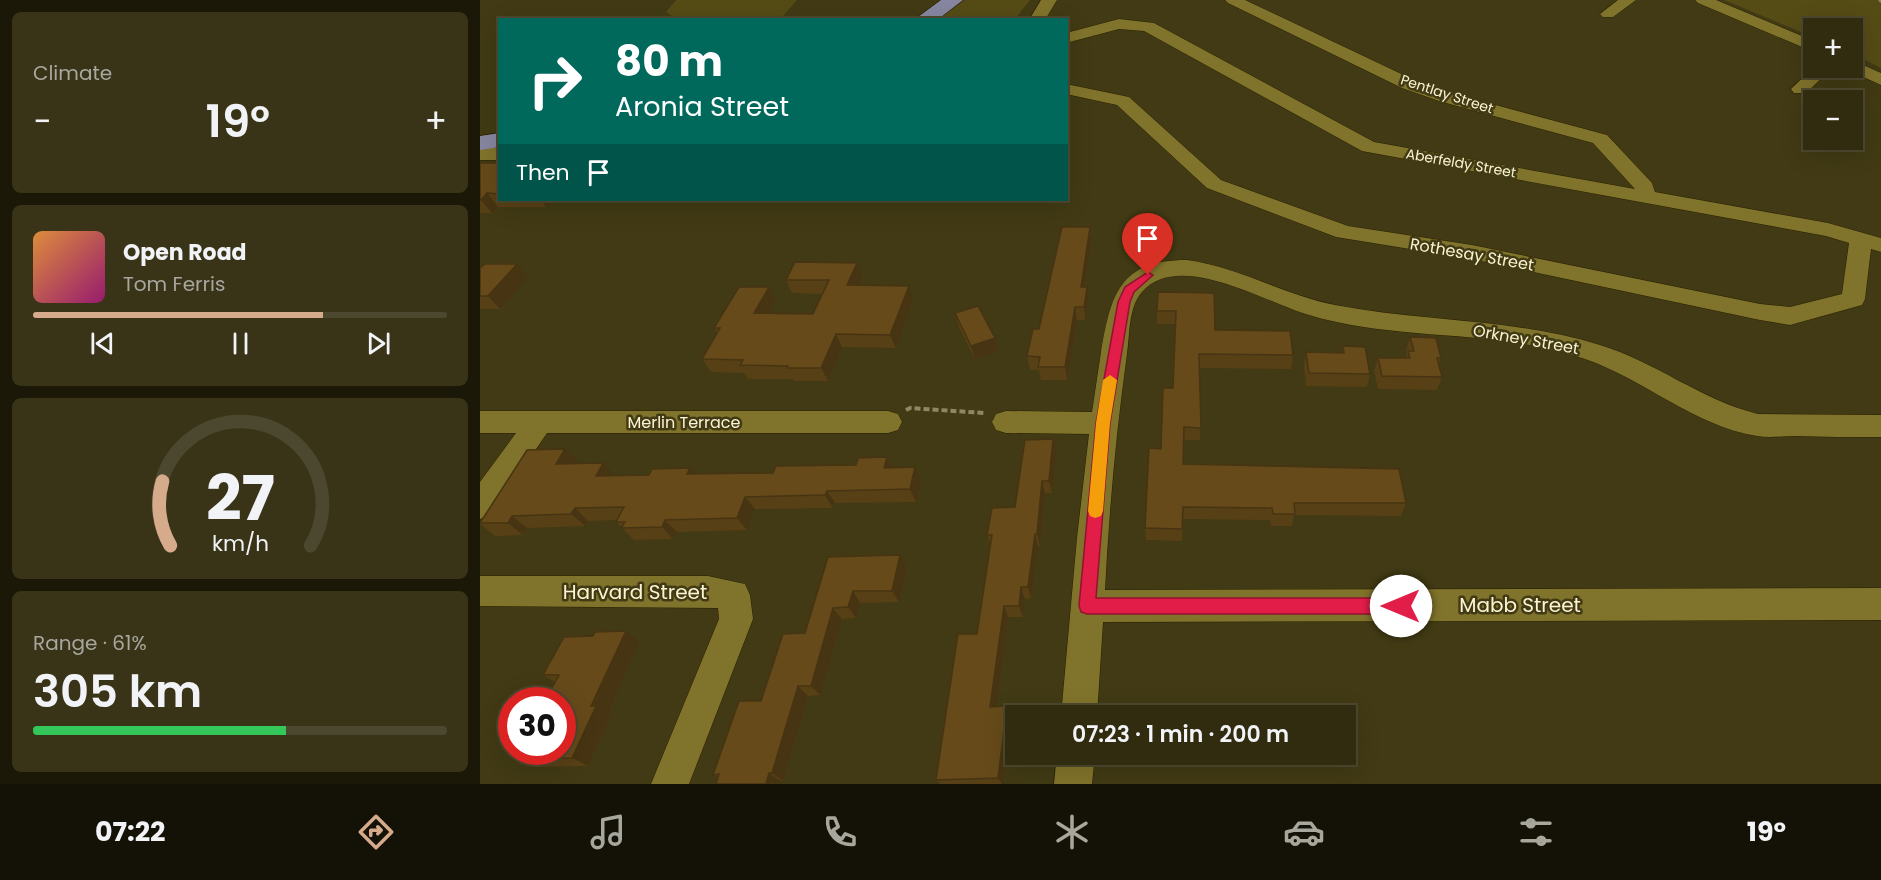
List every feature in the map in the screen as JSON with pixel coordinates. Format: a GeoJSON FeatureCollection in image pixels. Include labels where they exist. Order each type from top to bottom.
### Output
{"type":"FeatureCollection","features":[{"type":"Feature","properties":{"kind":"main road"},"geometry":{"type":"LineString","coordinates":[[926,18],[954,0]]}},
{"type":"Feature","properties":{"kind":"main road"},"geometry":{"type":"LineString","coordinates":[[480,134],[498,132]]}},
{"type":"Feature","properties":{"kind":"main road"},"geometry":{"type":"LineString","coordinates":[[480,143],[498,140]]}},
{"type":"Feature","properties":{"kind":"street"},"geometry":{"type":"LineString","coordinates":[[1038,18],[1049,0]]}},
{"type":"Feature","properties":{"kind":"street","name":"Pentlay Street"},"geometry":{"type":"LineString","coordinates":[[1233,0],[1408,84],[1445,97],[1600,139],[1645,186],[1645,195]]}},
{"type":"Feature","properties":{"kind":"street"},"geometry":{"type":"LineString","coordinates":[[1608,14],[1628,0]]}},
{"type":"Feature","properties":{"kind":"street"},"geometry":{"type":"LineString","coordinates":[[1703,0],[1803,42]]}},
{"type":"Feature","properties":{"kind":"street","name":"Aberfeldy Street"},"geometry":{"type":"LineString","coordinates":[[1068,37],[1119,24],[1148,26],[1359,144],[1828,230],[1871,242]]}},
{"type":"Feature","properties":{"kind":"street"},"geometry":{"type":"LineString","coordinates":[[1863,71],[1881,80]]}},
{"type":"Feature","properties":{"kind":"street"},"geometry":{"type":"LineString","coordinates":[[1800,89],[1812,78]]}},
{"type":"Feature","properties":{"kind":"street","name":"Rothesay Street"},"geometry":{"type":"LineString","coordinates":[[1068,89],[1124,101],[1214,184],[1344,232],[1472,252],[1760,312],[1790,316],[1853,298],[1871,242]]}},
{"type":"Feature","properties":{"kind":"street"},"geometry":{"type":"LineString","coordinates":[[480,154],[498,154]]}},
{"type":"Feature","properties":{"kind":"street","name":"Orkney Street"},"geometry":{"type":"LineString","coordinates":[[1103,423],[1124,302],[1129,290],[1137,283],[1162,270],[1189,268],[1219,275],[1333,313],[1413,324],[1503,332],[1571,345],[1620,363],[1700,405],[1740,422],[1758,425],[1881,426]]}},
{"type":"Feature","properties":{"kind":"street","name":"Merlin Terrace"},"geometry":{"type":"LineString","coordinates":[[480,422],[888,422]]}},
{"type":"Feature","properties":{"kind":"street"},"geometry":{"type":"LineString","coordinates":[[480,506],[539,422]]}},
{"type":"Feature","properties":{"kind":"street"},"geometry":{"type":"LineString","coordinates":[[1006,422],[1103,423],[1080,705]]}},
{"type":"Feature","properties":{"kind":"street","name":"Harvard Street"},"geometry":{"type":"LineString","coordinates":[[480,591],[708,591],[733,595],[736,619],[670,784]]}},
{"type":"Feature","properties":{"kind":"street","name":"Mabb Street"},"geometry":{"type":"LineString","coordinates":[[1087,606],[1881,604]]}},
{"type":"Feature","properties":{"kind":"street"},"geometry":{"type":"LineString","coordinates":[[1074,784],[1075,765]]}},
{"type":"Feature","properties":{"kind":"path"},"geometry":{"type":"LineString","coordinates":[[888,422],[910,408],[995,414],[1006,422]]}},
{"type":"Feature","properties":{"kind":"shaded area"},"geometry":{"type":"Polygon","coordinates":[[[676,0],[797,0],[783,16],[675,18],[666,12],[676,0]]]}},
{"type":"Feature","properties":{"kind":"shaded area"},"geometry":{"type":"Polygon","coordinates":[[[965,0],[1030,0],[1016,18],[940,18],[965,0]]]}},
{"type":"Feature","properties":{"kind":"shaded area"},"geometry":{"type":"Polygon","coordinates":[[[1724,0],[1881,0],[1881,68],[1863,59],[1863,18],[1803,18],[1803,33],[1724,0]]]}},
{"type":"Feature","properties":{"kind":"building"},"geometry":{"type":"Polygon","coordinates":[[[480,163],[498,163],[498,194],[487,193],[480,200],[480,163]]]}},
{"type":"Feature","properties":{"kind":"building"},"geometry":{"type":"Polygon","coordinates":[[[1062,227],[1090,227],[1081,287],[1087,287],[1084,307],[1075,307],[1065,367],[1038,367],[1040,357],[1027,356],[1033,329],[1039,329],[1062,227]]]}},
{"type":"Feature","properties":{"kind":"building"},"geometry":{"type":"Polygon","coordinates":[[[795,262],[857,263],[847,285],[909,286],[890,335],[836,334],[821,368],[740,365],[743,360],[702,359],[720,328],[714,328],[739,287],[769,287],[754,313],[813,314],[829,280],[786,280],[795,262]]]}},
{"type":"Feature","properties":{"kind":"building"},"geometry":{"type":"Polygon","coordinates":[[[485,264],[517,264],[488,296],[480,296],[480,268],[485,264]]]}},
{"type":"Feature","properties":{"kind":"building"},"geometry":{"type":"Polygon","coordinates":[[[1158,292],[1214,293],[1215,330],[1290,331],[1293,355],[1199,354],[1201,428],[1184,427],[1183,464],[1399,469],[1406,503],[1294,503],[1295,514],[1273,514],[1272,508],[1183,507],[1182,529],[1145,528],[1149,448],[1161,449],[1163,388],[1173,388],[1176,311],[1157,311],[1158,292]]]}},
{"type":"Feature","properties":{"kind":"building"},"geometry":{"type":"Polygon","coordinates":[[[978,306],[995,338],[971,346],[955,313],[978,306]]]}},
{"type":"Feature","properties":{"kind":"building"},"geometry":{"type":"Polygon","coordinates":[[[1410,337],[1436,338],[1441,358],[1437,358],[1442,377],[1382,376],[1378,358],[1410,358],[1408,351],[1414,351],[1410,337]]]}},
{"type":"Feature","properties":{"kind":"building"},"geometry":{"type":"Polygon","coordinates":[[[1343,346],[1365,347],[1370,374],[1309,373],[1306,352],[1344,353],[1343,346]]]}},
{"type":"Feature","properties":{"kind":"building"},"geometry":{"type":"Polygon","coordinates":[[[1053,439],[1049,481],[1042,481],[1037,534],[1035,534],[1028,587],[1021,587],[1019,606],[1004,606],[990,707],[1005,706],[998,778],[936,780],[958,634],[977,634],[992,535],[987,535],[992,508],[1015,507],[1025,440],[1053,439]]]}},
{"type":"Feature","properties":{"kind":"building"},"geometry":{"type":"Polygon","coordinates":[[[565,449],[556,464],[603,463],[596,476],[649,475],[652,469],[690,468],[687,474],[773,473],[776,466],[856,465],[858,458],[887,457],[884,468],[915,467],[910,489],[827,491],[825,495],[745,497],[737,518],[665,520],[662,527],[621,528],[625,522],[616,522],[624,507],[575,508],[571,514],[512,516],[508,523],[480,523],[527,450],[565,449]]]}},
{"type":"Feature","properties":{"kind":"building"},"geometry":{"type":"Polygon","coordinates":[[[900,555],[892,591],[853,591],[848,607],[833,608],[811,686],[798,686],[772,773],[769,773],[766,784],[716,784],[719,774],[713,775],[739,701],[761,701],[783,634],[805,633],[828,557],[900,555]]]}},
{"type":"Feature","properties":{"kind":"building"},"geometry":{"type":"Polygon","coordinates":[[[626,631],[591,706],[596,706],[576,749],[576,687],[552,687],[559,675],[543,675],[564,637],[593,636],[595,632],[626,631]]]}},
{"type":"Feature","properties":{"kind":"slow traffic"},"geometry":{"type":"LineString","coordinates":[[1095,511],[1103,423],[1110,380]]}},
{"type":"Feature","properties":{"kind":"route"},"geometry":{"type":"LineString","coordinates":[[1148,275],[1129,290],[1120,323],[1103,423],[1087,606],[1401,606]]}}]}
